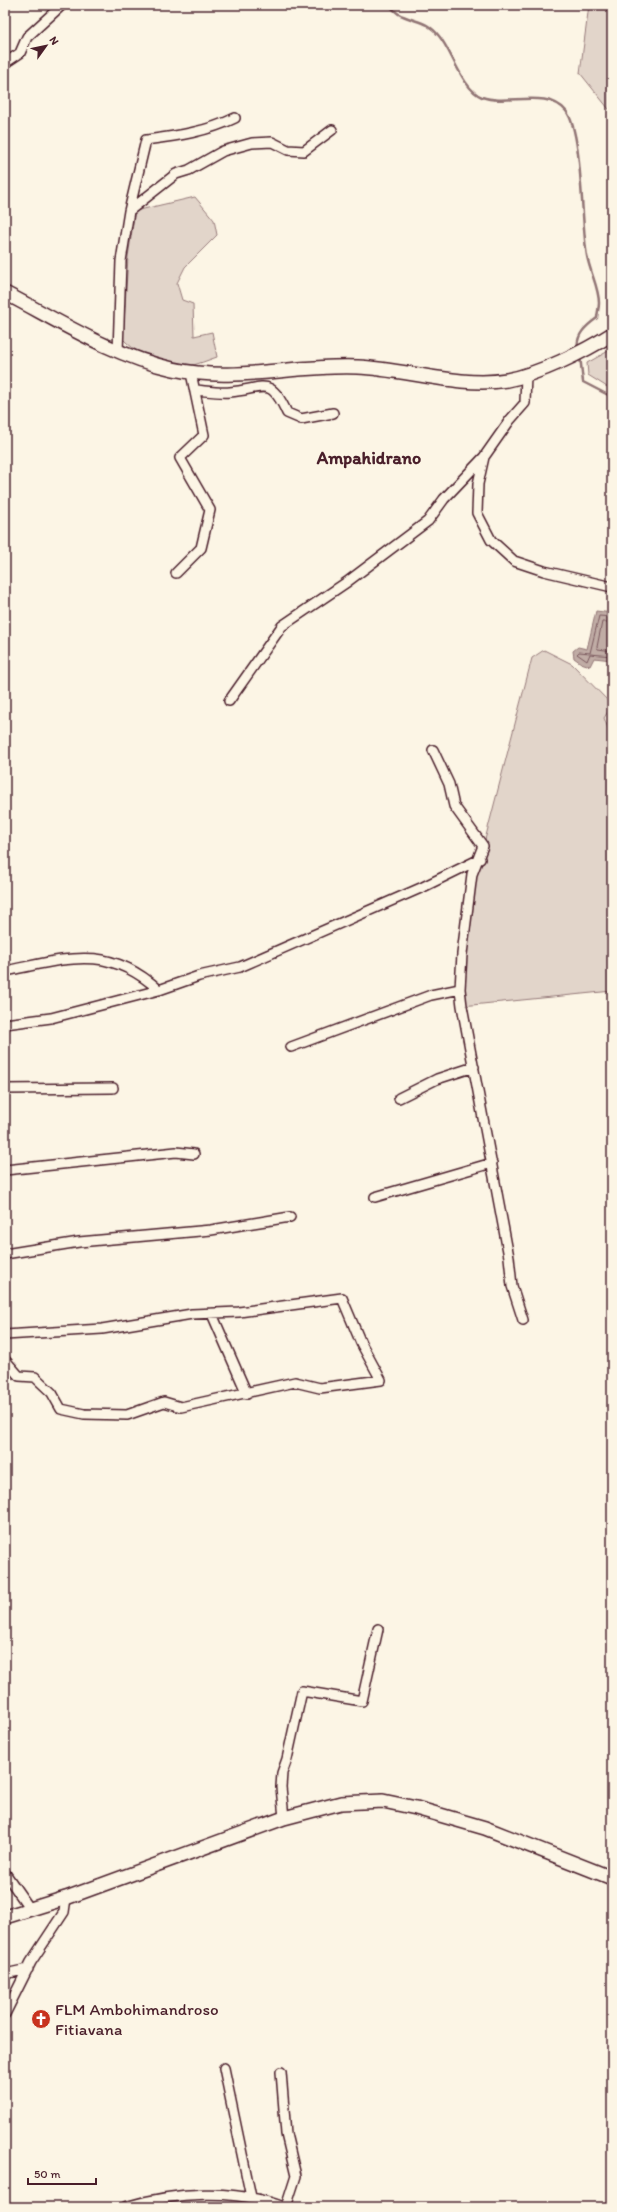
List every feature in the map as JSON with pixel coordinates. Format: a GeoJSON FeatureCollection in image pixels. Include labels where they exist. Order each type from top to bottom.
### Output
{"type":"FeatureCollection","features":[{"type":"Feature","properties":{"kind":"street"},"geometry":{"type":"LineString","coordinates":[[5,63],[20,53],[27,37],[62,5]]}},
{"type":"Feature","properties":{"kind":"street"},"geometry":{"type":"LineString","coordinates":[[118,352],[121,261],[129,211],[146,140],[181,135],[219,126],[235,118]]}},
{"type":"Feature","properties":{"kind":"street"},"geometry":{"type":"LineString","coordinates":[[129,211],[175,174],[189,170],[223,151],[252,143],[272,142],[288,150],[304,151],[332,130]]}},
{"type":"Feature","properties":{"kind":"street"},"geometry":{"type":"LineString","coordinates":[[5,292],[118,352],[172,369],[192,373],[218,375],[357,367],[480,380],[507,380],[578,353],[612,334]]}},
{"type":"Feature","properties":{"kind":"street"},"geometry":{"type":"LineString","coordinates":[[176,574],[201,548],[210,510],[180,458],[204,435],[192,373]]}},
{"type":"Feature","properties":{"kind":"street"},"geometry":{"type":"LineString","coordinates":[[229,701],[282,626],[347,582],[428,521],[444,499],[484,456],[514,414],[525,403],[526,374]]}},
{"type":"Feature","properties":{"kind":"street"},"geometry":{"type":"LineString","coordinates":[[195,390],[230,392],[247,388],[267,386],[279,394],[287,413],[301,419],[333,413]]}},
{"type":"Feature","properties":{"kind":"street"},"geometry":{"type":"LineString","coordinates":[[484,456],[478,484],[478,513],[491,540],[514,561],[544,571],[612,587]]}},
{"type":"Feature","properties":{"kind":"street"},"geometry":{"type":"LineString","coordinates":[[433,750],[449,784],[454,806],[483,846],[480,859],[472,874],[462,954],[460,989],[509,1257],[512,1286],[523,1320]]}},
{"type":"Feature","properties":{"kind":"street"},"geometry":{"type":"LineString","coordinates":[[5,1024],[51,1018],[160,990],[199,976],[240,967],[423,887],[480,859]]}},
{"type":"Feature","properties":{"kind":"street"},"geometry":{"type":"LineString","coordinates":[[5,971],[75,958],[102,958],[123,965],[148,980],[160,990]]}},
{"type":"Feature","properties":{"kind":"street"},"geometry":{"type":"LineString","coordinates":[[291,1047],[416,1000],[460,989]]}},
{"type":"Feature","properties":{"kind":"street"},"geometry":{"type":"LineString","coordinates":[[399,1098],[437,1079],[474,1067]]}},
{"type":"Feature","properties":{"kind":"street"},"geometry":{"type":"LineString","coordinates":[[5,1089],[113,1088]]}},
{"type":"Feature","properties":{"kind":"street"},"geometry":{"type":"LineString","coordinates":[[5,1170],[176,1152],[194,1154]]}},
{"type":"Feature","properties":{"kind":"street"},"geometry":{"type":"LineString","coordinates":[[375,1197],[492,1163]]}},
{"type":"Feature","properties":{"kind":"street"},"geometry":{"type":"LineString","coordinates":[[5,1254],[78,1242],[211,1230],[290,1217]]}},
{"type":"Feature","properties":{"kind":"street"},"geometry":{"type":"LineString","coordinates":[[5,1335],[102,1329],[192,1314],[239,1312],[342,1298],[361,1344],[381,1380],[320,1388],[295,1382],[247,1394],[181,1407],[164,1402],[126,1415],[84,1414],[61,1409],[52,1393],[35,1377],[19,1376],[5,1360]]}},
{"type":"Feature","properties":{"kind":"street"},"geometry":{"type":"LineString","coordinates":[[212,1314],[247,1394]]}},
{"type":"Feature","properties":{"kind":"street"},"geometry":{"type":"LineString","coordinates":[[284,1818],[281,1787],[282,1773],[287,1759],[302,1691],[362,1701],[378,1629]]}},
{"type":"Feature","properties":{"kind":"street"},"geometry":{"type":"LineString","coordinates":[[5,1917],[66,1898],[284,1818],[341,1803],[383,1801],[416,1808],[485,1828],[612,1878]]}},
{"type":"Feature","properties":{"kind":"street"},"geometry":{"type":"LineString","coordinates":[[5,1873],[30,1909]]}},
{"type":"Feature","properties":{"kind":"street"},"geometry":{"type":"LineString","coordinates":[[5,2014],[28,1969],[64,1912],[66,1898]]}},
{"type":"Feature","properties":{"kind":"street"},"geometry":{"type":"LineString","coordinates":[[5,1974],[28,1969]]}},
{"type":"Feature","properties":{"kind":"street"},"geometry":{"type":"LineString","coordinates":[[224,2068],[251,2197]]}},
{"type":"Feature","properties":{"kind":"street"},"geometry":{"type":"LineString","coordinates":[[125,2207],[145,2201],[188,2195],[251,2197],[285,2207],[296,2176],[286,2134],[281,2072]]}},
{"type":"Feature","properties":{"kind":"shaded area"},"geometry":{"type":"Polygon","coordinates":[[[589,5],[612,5],[612,113],[580,73],[589,5]]]}},
{"type":"Feature","properties":{"kind":"shaded area"},"geometry":{"type":"Polygon","coordinates":[[[195,197],[214,220],[217,235],[185,267],[177,283],[182,300],[193,304],[194,336],[212,332],[217,357],[195,365],[170,365],[161,363],[144,355],[123,339],[128,257],[135,211],[195,197]]]}},
{"type":"Feature","properties":{"kind":"shaded area"},"geometry":{"type":"Polygon","coordinates":[[[612,349],[612,390],[588,375],[587,363],[612,349]]]}},
{"type":"Feature","properties":{"kind":"shaded area"},"geometry":{"type":"Polygon","coordinates":[[[544,650],[572,664],[612,705],[604,718],[612,738],[612,991],[462,1006],[472,874],[480,859],[532,658],[544,650]]]}},
{"type":"Feature","properties":{"kind":"water"},"geometry":{"type":"Polygon","coordinates":[[[596,611],[612,613],[610,624],[612,660],[594,658],[590,666],[581,663],[574,658],[573,651],[578,647],[587,649],[596,611]]]}},
{"type":"Feature","properties":{"kind":"waterway"},"geometry":{"type":"LineString","coordinates":[[389,5],[399,14],[427,25],[435,31],[444,43],[463,78],[475,93],[482,97],[492,99],[548,100],[558,104],[566,111],[572,122],[576,138],[587,256],[599,297],[597,318],[582,331],[578,340],[578,350]]}},
{"type":"Feature","properties":{"kind":"waterway"},"geometry":{"type":"LineString","coordinates":[[580,356],[583,382],[612,397]]}},
{"type":"Feature","properties":{"kind":"place","name":"FLM Ambohimandroso Fitiavana"},"geometry":{"type":"Point","coordinates":[41,2019]}},
{"type":"Feature","properties":{"kind":"district","name":"Ampahidrano"},"geometry":{"type":"Point","coordinates":[369,458]}}]}
